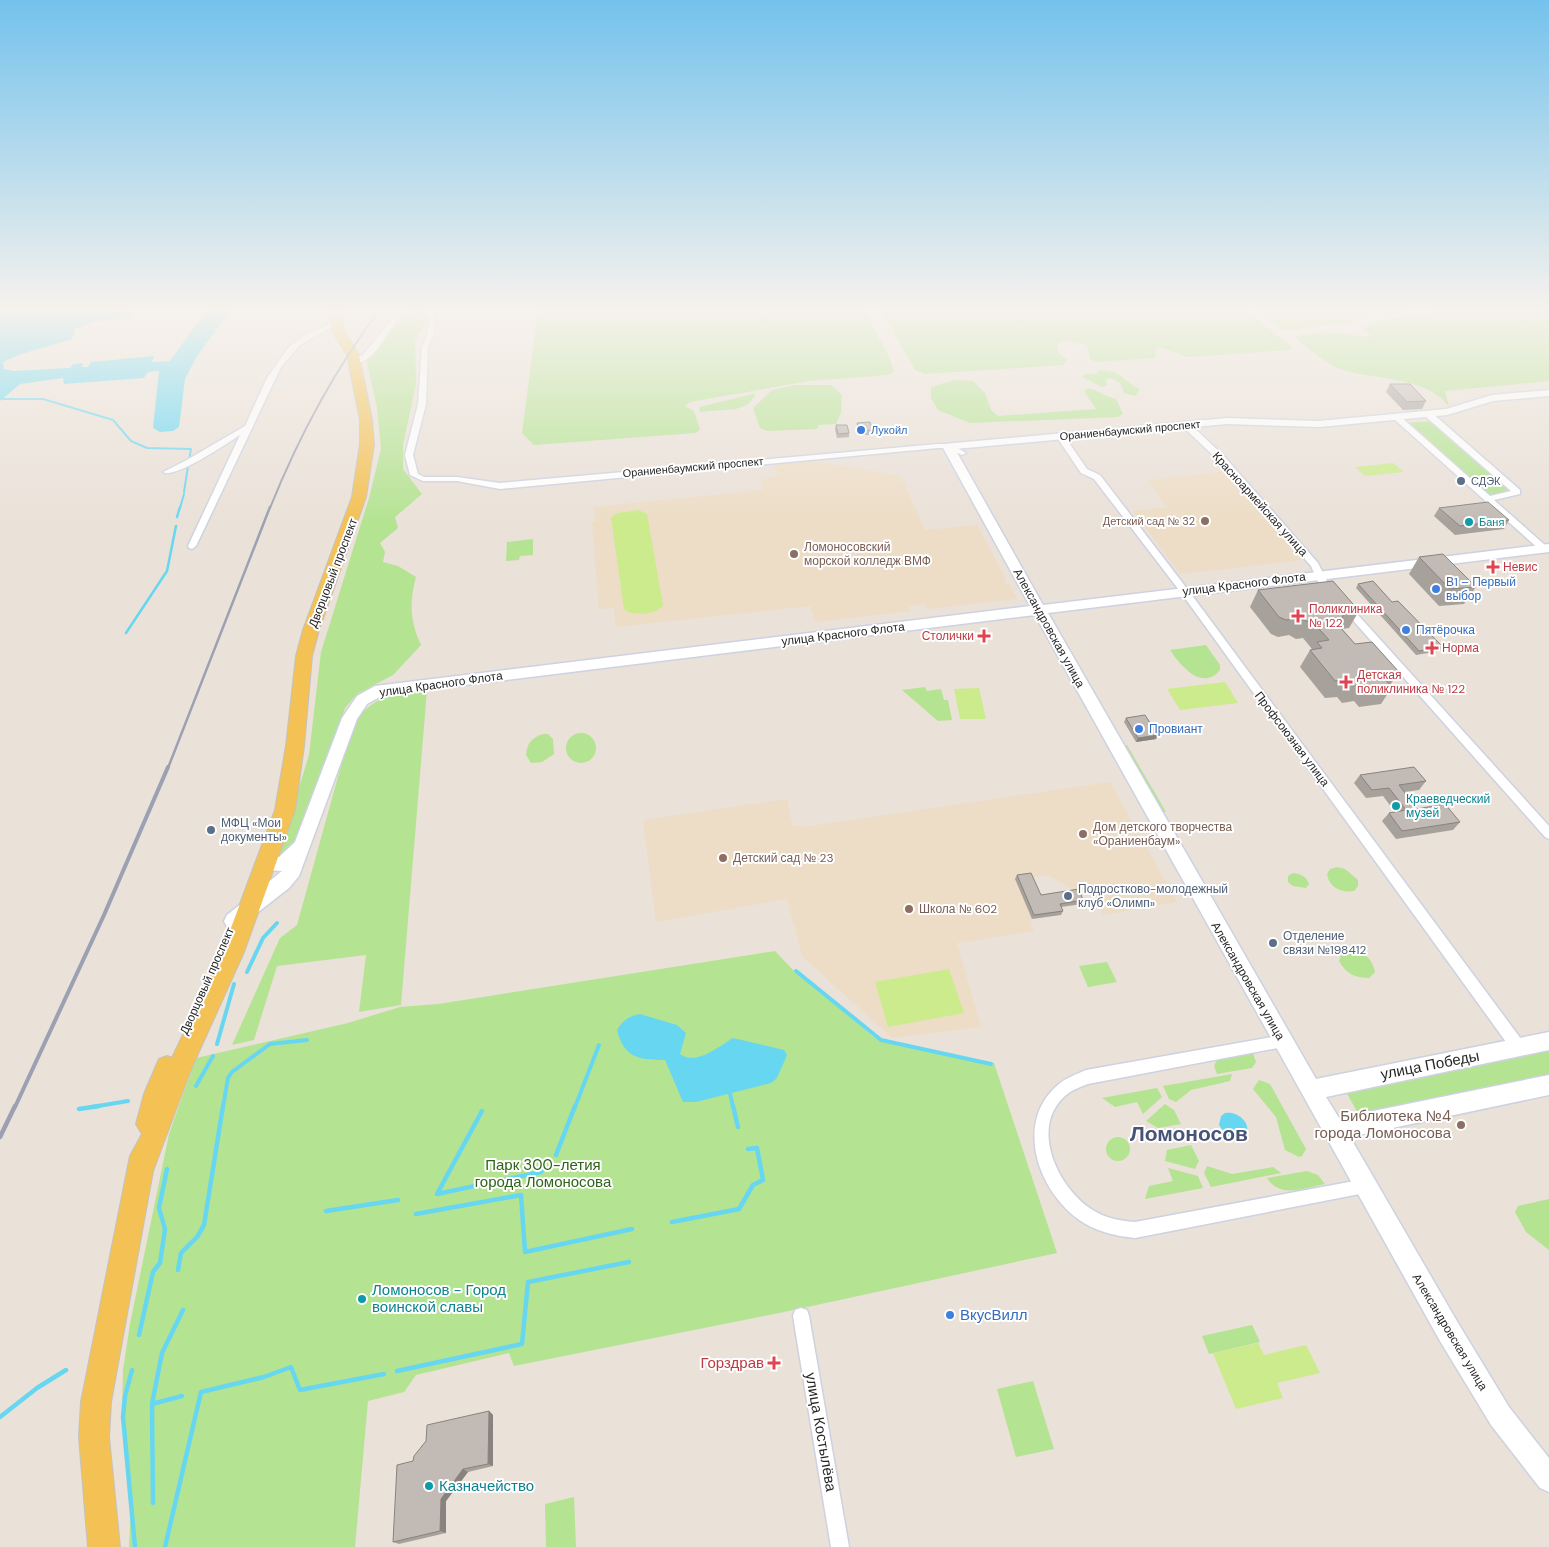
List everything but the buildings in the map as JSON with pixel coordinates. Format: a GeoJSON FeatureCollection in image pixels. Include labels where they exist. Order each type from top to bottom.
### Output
{"type":"FeatureCollection","features":[{"type":"Feature","properties":{"kind":"main road","name":"Дворцовый проспект"},"geometry":{"type":"LineString","coordinates":[[248,907],[285,810],[285,796],[295,746],[304,656],[311,630],[340,555],[359,497],[367,444],[366,420],[358,380]]}},
{"type":"Feature","properties":{"kind":"main road","name":"Ораниенбаумский проспект"},"geometry":{"type":"LineString","coordinates":[[1188,427],[1250,425],[1312,427],[1398,419],[1456,410],[1492,398],[1549,393]]}},
{"type":"Feature","properties":{"kind":"main road","name":"Ораниенбаумский проспект"},"geometry":{"type":"LineString","coordinates":[[959,456],[972,449],[1250,421],[1319,424],[1460,413],[1492,403],[1549,397]]}},
{"type":"Feature","properties":{"kind":"main road","name":"Ораниенбаумский проспект"},"geometry":{"type":"LineString","coordinates":[[948,446],[1062,439]]}},
{"type":"Feature","properties":{"kind":"main road","name":"Александровская улица"},"geometry":{"type":"LineString","coordinates":[[948,446],[959,456],[1039,611],[1365,1187],[1500,1416],[1549,1478]]}},
{"type":"Feature","properties":{"kind":"main road","name":"улица Красного Флота"},"geometry":{"type":"LineString","coordinates":[[248,907],[293,871],[356,706],[370,694],[380,690],[1546,548]]}},
{"type":"Feature","properties":{"kind":"main road","name":"Дворцовый проспект"},"geometry":{"type":"LineString","coordinates":[[104,1547],[94,1437],[96,1402],[141,1169],[181,1065],[233,952],[277,808],[285,796]]}},
{"type":"Feature","properties":{"kind":"main road"},"geometry":{"type":"LineString","coordinates":[[266,859],[268,862],[276,865],[290,861],[307,836]]}},
{"type":"Feature","properties":{"kind":"main road","name":"улица Победы"},"geometry":{"type":"LineString","coordinates":[[1310,1090],[1549,1041]]}},
{"type":"Feature","properties":{"kind":"main road"},"geometry":{"type":"LineString","coordinates":[[1333,1130],[1549,1085]]}},
{"type":"Feature","properties":{"kind":"street"},"geometry":{"type":"LineString","coordinates":[[192,546],[270,380]]}},
{"type":"Feature","properties":{"kind":"street","name":"Ораниенбаумский проспект"},"geometry":{"type":"LineString","coordinates":[[423,380],[422,404],[409,455],[414,475],[422,479],[475,481],[500,486],[833,454],[948,446]]}},
{"type":"Feature","properties":{"kind":"street"},"geometry":{"type":"LineString","coordinates":[[1430,415],[1517,492],[1488,499]]}},
{"type":"Feature","properties":{"kind":"street"},"geometry":{"type":"LineString","coordinates":[[1398,419],[1546,548]]}},
{"type":"Feature","properties":{"kind":"street"},"geometry":{"type":"LineString","coordinates":[[167,472],[188,463],[250,426]]}},
{"type":"Feature","properties":{"kind":"street","name":"Красноармейская улица"},"geometry":{"type":"LineString","coordinates":[[1188,427],[1220,457],[1315,565],[1324,584],[1549,834]]}},
{"type":"Feature","properties":{"kind":"street","name":"Профсоюзная улица"},"geometry":{"type":"LineString","coordinates":[[1062,439],[1084,471],[1097,477],[1185,592],[1272,713],[1520,1048]]}},
{"type":"Feature","properties":{"kind":"street"},"geometry":{"type":"LineString","coordinates":[[1282,1041],[1086,1078],[1068,1085],[1056,1094],[1049,1104],[1042,1130],[1041,1147],[1055,1182],[1062,1194],[1084,1214],[1112,1227],[1135,1230],[1365,1187]]}},
{"type":"Feature","properties":{"kind":"street","name":"улица Костылёва"},"geometry":{"type":"LineString","coordinates":[[801,1316],[840,1547]]}},
{"type":"Feature","properties":{"kind":"shaded area","name":"Ломоносовский морской колледж ВМФ"},"geometry":{"type":"Polygon","coordinates":[[[814,461],[901,476],[925,530],[977,525],[1006,579],[1003,579],[1006,584],[1009,584],[1017,599],[928,609],[925,604],[908,606],[910,611],[815,622],[810,606],[616,627],[614,608],[599,609],[592,522],[595,521],[594,507],[763,490],[761,478],[778,477],[774,465],[814,461]]]}},
{"type":"Feature","properties":{"kind":"shaded area","name":"Детский сад № 32"},"geometry":{"type":"Polygon","coordinates":[[[1225,471],[1303,560],[1180,574],[1133,511],[1167,507],[1147,480],[1225,471]]]}},
{"type":"Feature","properties":{"kind":"shaded area"},"geometry":{"type":"Polygon","coordinates":[[[1110,782],[1177,902],[1103,915],[1092,894],[1082,895],[1048,875],[1016,879],[1032,919],[1030,923],[1034,931],[957,943],[981,1027],[892,1038],[802,956],[787,899],[656,922],[643,820],[787,799],[792,825],[803,827],[1110,782]]]}},
{"type":"Feature","properties":{"kind":"green space"},"geometry":{"type":"Polygon","coordinates":[[[371,380],[416,380],[403,445],[403,469],[422,494],[395,517],[398,528],[380,543],[385,552],[383,562],[398,566],[416,577],[412,595],[412,612],[421,645],[393,675],[357,694],[345,708],[303,827],[287,857],[277,859],[309,755],[321,652],[369,498],[381,449],[377,407],[371,380]]]}},
{"type":"Feature","properties":{"kind":"green space"},"geometry":{"type":"Polygon","coordinates":[[[529,380],[820,380],[690,402],[685,406],[694,411],[700,429],[696,433],[534,445],[522,433],[529,380]]]}},
{"type":"Feature","properties":{"kind":"green space"},"geometry":{"type":"Polygon","coordinates":[[[953,380],[973,381],[985,393],[991,410],[998,416],[1096,409],[1084,391],[1087,388],[1116,399],[1123,414],[1118,417],[970,423],[938,410],[931,398],[931,387],[953,380]]]}},
{"type":"Feature","properties":{"kind":"green space"},"geometry":{"type":"Polygon","coordinates":[[[1088,380],[1106,380],[1107,385],[1102,387],[1088,380]]]}},
{"type":"Feature","properties":{"kind":"green space"},"geometry":{"type":"Polygon","coordinates":[[[1115,380],[1126,380],[1140,389],[1135,396],[1124,393],[1120,383],[1115,380]]]}},
{"type":"Feature","properties":{"kind":"green space"},"geometry":{"type":"Polygon","coordinates":[[[1396,380],[1549,380],[1445,391],[1449,407],[1440,397],[1428,390],[1396,380]]]}},
{"type":"Feature","properties":{"kind":"green space"},"geometry":{"type":"Polygon","coordinates":[[[795,385],[831,385],[842,395],[841,413],[836,424],[818,425],[817,429],[767,431],[760,428],[753,408],[772,390],[795,385]]]}},
{"type":"Feature","properties":{"kind":"green space"},"geometry":{"type":"Polygon","coordinates":[[[753,394],[756,395],[747,405],[736,409],[700,412],[699,407],[753,394]]]}},
{"type":"Feature","properties":{"kind":"green space"},"geometry":{"type":"Polygon","coordinates":[[[1433,421],[1511,490],[1491,496],[1406,423],[1433,421]]]}},
{"type":"Feature","properties":{"kind":"green space"},"geometry":{"type":"Polygon","coordinates":[[[1393,463],[1404,472],[1365,476],[1355,467],[1393,463]]]}},
{"type":"Feature","properties":{"kind":"green space"},"geometry":{"type":"Polygon","coordinates":[[[639,510],[647,514],[663,605],[656,611],[644,614],[628,612],[624,609],[611,518],[617,513],[639,510]]]}},
{"type":"Feature","properties":{"kind":"green space"},"geometry":{"type":"Polygon","coordinates":[[[533,539],[533,555],[520,556],[519,560],[506,561],[507,542],[533,539]]]}},
{"type":"Feature","properties":{"kind":"green space"},"geometry":{"type":"Polygon","coordinates":[[[1206,645],[1220,665],[1220,670],[1213,676],[1206,678],[1192,674],[1185,669],[1170,650],[1206,645]]]}},
{"type":"Feature","properties":{"kind":"green space"},"geometry":{"type":"Polygon","coordinates":[[[1225,682],[1238,703],[1180,710],[1167,689],[1225,682]]]}},
{"type":"Feature","properties":{"kind":"green space"},"geometry":{"type":"Polygon","coordinates":[[[925,687],[927,691],[941,689],[944,700],[948,700],[952,720],[938,721],[902,690],[925,687]]]}},
{"type":"Feature","properties":{"kind":"green space"},"geometry":{"type":"Polygon","coordinates":[[[979,688],[986,719],[960,719],[954,689],[979,688]]]}},
{"type":"Feature","properties":{"kind":"green space"},"geometry":{"type":"Polygon","coordinates":[[[427,690],[401,1005],[359,1012],[366,955],[277,966],[254,1040],[232,1045],[280,938],[297,925],[352,726],[376,702],[394,695],[427,690]]]}},
{"type":"Feature","properties":{"kind":"green space"},"geometry":{"type":"Polygon","coordinates":[[[581,733],[592,737],[596,748],[592,759],[581,763],[570,759],[566,748],[570,737],[581,733]]]}},
{"type":"Feature","properties":{"kind":"green space"},"geometry":{"type":"Polygon","coordinates":[[[548,734],[553,739],[554,754],[542,762],[531,763],[526,755],[527,748],[535,737],[548,734]]]}},
{"type":"Feature","properties":{"kind":"green space"},"geometry":{"type":"Polygon","coordinates":[[[1127,745],[1166,812],[1161,812],[1123,746],[1127,745]]]}},
{"type":"Feature","properties":{"kind":"green space"},"geometry":{"type":"Polygon","coordinates":[[[1337,867],[1345,869],[1358,880],[1358,886],[1354,891],[1341,890],[1330,883],[1327,874],[1330,869],[1337,867]]]}},
{"type":"Feature","properties":{"kind":"green space"},"geometry":{"type":"Polygon","coordinates":[[[1293,873],[1305,877],[1309,884],[1306,888],[1293,886],[1288,882],[1288,876],[1293,873]]]}},
{"type":"Feature","properties":{"kind":"green space"},"geometry":{"type":"Polygon","coordinates":[[[1351,949],[1364,954],[1372,963],[1375,972],[1369,978],[1351,974],[1339,961],[1342,952],[1351,949]]]}},
{"type":"Feature","properties":{"kind":"green space","name":"Парк 300-летия города Ломоносова"},"geometry":{"type":"Polygon","coordinates":[[[775,951],[792,969],[874,1037],[994,1063],[1057,1253],[784,1312],[514,1366],[509,1353],[416,1375],[404,1392],[368,1401],[355,1547],[129,1547],[131,1504],[122,1416],[123,1370],[130,1324],[169,1134],[196,1058],[348,1023],[400,1007],[438,1004],[775,951]]]}},
{"type":"Feature","properties":{"kind":"green space"},"geometry":{"type":"Polygon","coordinates":[[[1107,962],[1117,982],[1088,987],[1079,966],[1107,962]]]}},
{"type":"Feature","properties":{"kind":"green space"},"geometry":{"type":"Polygon","coordinates":[[[949,969],[964,1013],[888,1027],[875,982],[949,969]]]}},
{"type":"Feature","properties":{"kind":"green space"},"geometry":{"type":"Polygon","coordinates":[[[1549,1048],[1549,1077],[1359,1115],[1345,1090],[1549,1048]]]}},
{"type":"Feature","properties":{"kind":"green space"},"geometry":{"type":"Polygon","coordinates":[[[1253,1053],[1256,1062],[1252,1068],[1217,1074],[1214,1066],[1217,1060],[1253,1053]]]}},
{"type":"Feature","properties":{"kind":"green space"},"geometry":{"type":"Polygon","coordinates":[[[1232,1074],[1230,1081],[1191,1090],[1176,1102],[1169,1099],[1163,1086],[1232,1074]]]}},
{"type":"Feature","properties":{"kind":"green space"},"geometry":{"type":"Polygon","coordinates":[[[1259,1080],[1270,1084],[1306,1149],[1302,1156],[1299,1157],[1285,1150],[1276,1117],[1253,1089],[1259,1080]]]}},
{"type":"Feature","properties":{"kind":"green space"},"geometry":{"type":"Polygon","coordinates":[[[1157,1088],[1162,1097],[1143,1114],[1137,1102],[1115,1107],[1102,1098],[1157,1088]]]}},
{"type":"Feature","properties":{"kind":"green space"},"geometry":{"type":"Polygon","coordinates":[[[1165,1104],[1174,1110],[1181,1124],[1158,1128],[1146,1121],[1165,1104]]]}},
{"type":"Feature","properties":{"kind":"green space"},"geometry":{"type":"Polygon","coordinates":[[[1118,1137],[1127,1140],[1130,1149],[1127,1158],[1118,1161],[1109,1158],[1106,1149],[1109,1140],[1118,1137]]]}},
{"type":"Feature","properties":{"kind":"green space"},"geometry":{"type":"Polygon","coordinates":[[[1191,1145],[1199,1161],[1195,1169],[1165,1161],[1167,1150],[1191,1145]]]}},
{"type":"Feature","properties":{"kind":"green space"},"geometry":{"type":"Polygon","coordinates":[[[1207,1166],[1232,1174],[1273,1167],[1281,1173],[1211,1187],[1204,1173],[1207,1166]]]}},
{"type":"Feature","properties":{"kind":"green space"},"geometry":{"type":"Polygon","coordinates":[[[1168,1168],[1198,1176],[1203,1188],[1145,1199],[1149,1186],[1173,1181],[1168,1168]]]}},
{"type":"Feature","properties":{"kind":"green space"},"geometry":{"type":"Polygon","coordinates":[[[1307,1171],[1318,1175],[1325,1184],[1286,1190],[1272,1184],[1267,1178],[1307,1171]]]}},
{"type":"Feature","properties":{"kind":"green space"},"geometry":{"type":"Polygon","coordinates":[[[1549,1199],[1549,1250],[1526,1232],[1515,1212],[1518,1206],[1549,1199]]]}},
{"type":"Feature","properties":{"kind":"green space"},"geometry":{"type":"Polygon","coordinates":[[[1252,1325],[1260,1342],[1209,1354],[1202,1336],[1252,1325]]]}},
{"type":"Feature","properties":{"kind":"green space"},"geometry":{"type":"Polygon","coordinates":[[[1258,1343],[1264,1355],[1306,1345],[1320,1373],[1277,1383],[1283,1398],[1236,1409],[1213,1353],[1258,1343]]]}},
{"type":"Feature","properties":{"kind":"green space"},"geometry":{"type":"Polygon","coordinates":[[[1033,1381],[1054,1449],[1016,1457],[997,1389],[1033,1381]]]}},
{"type":"Feature","properties":{"kind":"green space"},"geometry":{"type":"Polygon","coordinates":[[[574,1497],[576,1547],[546,1547],[545,1504],[574,1497]]]}},
{"type":"Feature","properties":{"kind":"water"},"geometry":{"type":"Polygon","coordinates":[[[0,380],[47,380],[20,384],[0,401],[0,380]]]}},
{"type":"Feature","properties":{"kind":"water"},"geometry":{"type":"Polygon","coordinates":[[[63,380],[115,380],[64,384],[63,380]]]}},
{"type":"Feature","properties":{"kind":"water"},"geometry":{"type":"Polygon","coordinates":[[[158,380],[185,380],[179,427],[173,431],[160,432],[153,428],[158,380]]]}},
{"type":"Feature","properties":{"kind":"water"},"geometry":{"type":"Polygon","coordinates":[[[640,1014],[677,1025],[686,1033],[680,1054],[686,1057],[700,1057],[733,1038],[784,1050],[787,1055],[777,1078],[771,1083],[696,1102],[683,1102],[665,1060],[634,1056],[628,1052],[620,1039],[617,1030],[624,1021],[629,1017],[640,1014]]]}},
{"type":"Feature","properties":{"kind":"water"},"geometry":{"type":"Polygon","coordinates":[[[1225,1113],[1235,1114],[1243,1119],[1247,1127],[1246,1136],[1237,1140],[1226,1135],[1219,1125],[1221,1116],[1225,1113]]]}},
{"type":"Feature","properties":{"kind":"waterway"},"geometry":{"type":"LineString","coordinates":[[2,399],[43,399],[113,420],[131,441],[147,448],[191,449],[189,461]]}},
{"type":"Feature","properties":{"kind":"waterway"},"geometry":{"type":"LineString","coordinates":[[184,492],[188,466]]}},
{"type":"Feature","properties":{"kind":"waterway"},"geometry":{"type":"LineString","coordinates":[[180,508],[184,494]]}},
{"type":"Feature","properties":{"kind":"waterway"},"geometry":{"type":"LineString","coordinates":[[177,517],[180,507]]}},
{"type":"Feature","properties":{"kind":"waterway"},"geometry":{"type":"LineString","coordinates":[[126,633],[167,571],[176,526]]}},
{"type":"Feature","properties":{"kind":"waterway"},"geometry":{"type":"LineString","coordinates":[[247,972],[263,938],[277,923]]}},
{"type":"Feature","properties":{"kind":"waterway"},"geometry":{"type":"LineString","coordinates":[[796,971],[881,1040],[991,1064]]}},
{"type":"Feature","properties":{"kind":"waterway"},"geometry":{"type":"LineString","coordinates":[[217,1044],[234,984]]}},
{"type":"Feature","properties":{"kind":"waterway"},"geometry":{"type":"LineString","coordinates":[[223,1107],[228,1078],[232,1072],[270,1044],[307,1040]]}},
{"type":"Feature","properties":{"kind":"waterway"},"geometry":{"type":"LineString","coordinates":[[575,1107],[599,1045]]}},
{"type":"Feature","properties":{"kind":"waterway"},"geometry":{"type":"LineString","coordinates":[[196,1086],[213,1056]]}},
{"type":"Feature","properties":{"kind":"waterway"},"geometry":{"type":"LineString","coordinates":[[730,1093],[733,1107]]}},
{"type":"Feature","properties":{"kind":"waterway"},"geometry":{"type":"LineString","coordinates":[[92,1107],[128,1101]]}},
{"type":"Feature","properties":{"kind":"waterway"},"geometry":{"type":"LineString","coordinates":[[79,1109],[99,1106]]}},
{"type":"Feature","properties":{"kind":"waterway"},"geometry":{"type":"LineString","coordinates":[[178,1270],[181,1253],[197,1237],[204,1225],[223,1106]]}},
{"type":"Feature","properties":{"kind":"waterway"},"geometry":{"type":"LineString","coordinates":[[556,1155],[575,1106]]}},
{"type":"Feature","properties":{"kind":"waterway"},"geometry":{"type":"LineString","coordinates":[[733,1106],[738,1127]]}},
{"type":"Feature","properties":{"kind":"waterway"},"geometry":{"type":"LineString","coordinates":[[482,1111],[437,1194],[541,1172],[544,1166]]}},
{"type":"Feature","properties":{"kind":"waterway"},"geometry":{"type":"LineString","coordinates":[[672,1222],[739,1209],[753,1185],[763,1180],[757,1148],[748,1149]]}},
{"type":"Feature","properties":{"kind":"waterway"},"geometry":{"type":"LineString","coordinates":[[139,1335],[153,1272],[160,1263],[165,1229],[159,1208],[167,1169]]}},
{"type":"Feature","properties":{"kind":"waterway"},"geometry":{"type":"LineString","coordinates":[[416,1214],[521,1195],[525,1252],[632,1229]]}},
{"type":"Feature","properties":{"kind":"waterway"},"geometry":{"type":"LineString","coordinates":[[326,1211],[398,1200]]}},
{"type":"Feature","properties":{"kind":"waterway"},"geometry":{"type":"LineString","coordinates":[[397,1371],[522,1344],[528,1282],[629,1262]]}},
{"type":"Feature","properties":{"kind":"waterway"},"geometry":{"type":"LineString","coordinates":[[152,1404],[162,1353],[183,1310]]}},
{"type":"Feature","properties":{"kind":"waterway"},"geometry":{"type":"LineString","coordinates":[[165,1547],[201,1392],[264,1377],[291,1367],[300,1390],[384,1374]]}},
{"type":"Feature","properties":{"kind":"waterway"},"geometry":{"type":"LineString","coordinates":[[0,1417],[37,1388],[66,1370]]}},
{"type":"Feature","properties":{"kind":"waterway"},"geometry":{"type":"LineString","coordinates":[[132,1370],[125,1396],[123,1417],[135,1547]]}},
{"type":"Feature","properties":{"kind":"waterway"},"geometry":{"type":"LineString","coordinates":[[152,1404],[182,1396]]}},
{"type":"Feature","properties":{"kind":"waterway"},"geometry":{"type":"LineString","coordinates":[[152,1404],[153,1503]]}},
{"type":"Feature","properties":{"kind":"railway"},"geometry":{"type":"LineString","coordinates":[[270,508],[305,429],[333,380]]}},
{"type":"Feature","properties":{"kind":"railway"},"geometry":{"type":"LineString","coordinates":[[168,768],[270,507]]}},
{"type":"Feature","properties":{"kind":"railway"},"geometry":{"type":"LineString","coordinates":[[15,1107],[104,915],[168,767]]}},
{"type":"Feature","properties":{"kind":"railway"},"geometry":{"type":"LineString","coordinates":[[0,1137],[15,1106]]}},
{"type":"Feature","properties":{"kind":"place","name":"Лукойл"},"geometry":{"type":"Point","coordinates":[861,430]}},
{"type":"Feature","properties":{"kind":"place","name":"СДЭК"},"geometry":{"type":"Point","coordinates":[1461,481]}},
{"type":"Feature","properties":{"kind":"place","name":"Детский сад № 32"},"geometry":{"type":"Point","coordinates":[1205,521]}},
{"type":"Feature","properties":{"kind":"place","name":"Баня"},"geometry":{"type":"Point","coordinates":[1469,522]}},
{"type":"Feature","properties":{"kind":"place","name":"Ломоносовский морской колледж ВМФ"},"geometry":{"type":"Point","coordinates":[794,554]}},
{"type":"Feature","properties":{"kind":"place","name":"Невис"},"geometry":{"type":"Point","coordinates":[1493,567]}},
{"type":"Feature","properties":{"kind":"place","name":"В1 – Первый выбор"},"geometry":{"type":"Point","coordinates":[1436,589]}},
{"type":"Feature","properties":{"kind":"place","name":"Поликлиника № 122"},"geometry":{"type":"Point","coordinates":[1298,616]}},
{"type":"Feature","properties":{"kind":"place","name":"Пятёрочка"},"geometry":{"type":"Point","coordinates":[1406,630]}},
{"type":"Feature","properties":{"kind":"place","name":"Столички"},"geometry":{"type":"Point","coordinates":[984,636]}},
{"type":"Feature","properties":{"kind":"place","name":"Норма"},"geometry":{"type":"Point","coordinates":[1432,648]}},
{"type":"Feature","properties":{"kind":"place","name":"Детская поликлиника № 122"},"geometry":{"type":"Point","coordinates":[1346,682]}},
{"type":"Feature","properties":{"kind":"place","name":"Провиант"},"geometry":{"type":"Point","coordinates":[1139,729]}},
{"type":"Feature","properties":{"kind":"place","name":"Краеведческий музей"},"geometry":{"type":"Point","coordinates":[1396,806]}},
{"type":"Feature","properties":{"kind":"place","name":"МФЦ «Мои документы»"},"geometry":{"type":"Point","coordinates":[211,830]}},
{"type":"Feature","properties":{"kind":"place","name":"Дом детского творчества «Ораниенбаум»"},"geometry":{"type":"Point","coordinates":[1083,834]}},
{"type":"Feature","properties":{"kind":"place","name":"Детский сад № 23"},"geometry":{"type":"Point","coordinates":[723,858]}},
{"type":"Feature","properties":{"kind":"place","name":"Подростково-молодежный клуб «Олимп»"},"geometry":{"type":"Point","coordinates":[1068,896]}},
{"type":"Feature","properties":{"kind":"place","name":"Школа № 602"},"geometry":{"type":"Point","coordinates":[909,909]}},
{"type":"Feature","properties":{"kind":"place","name":"Отделение связи №198412"},"geometry":{"type":"Point","coordinates":[1273,943]}},
{"type":"Feature","properties":{"kind":"place","name":"Библиотека №4 города Ломоносова"},"geometry":{"type":"Point","coordinates":[1461,1125]}},
{"type":"Feature","properties":{"kind":"place","name":"Ломоносов - Город воинской славы"},"geometry":{"type":"Point","coordinates":[362,1299]}},
{"type":"Feature","properties":{"kind":"place","name":"ВкусВилл"},"geometry":{"type":"Point","coordinates":[950,1315]}},
{"type":"Feature","properties":{"kind":"place","name":"Горздрав"},"geometry":{"type":"Point","coordinates":[774,1363]}},
{"type":"Feature","properties":{"kind":"place","name":"Казначейство"},"geometry":{"type":"Point","coordinates":[429,1486]}},
{"type":"Feature","properties":{"kind":"district","name":"Ломоносов"},"geometry":{"type":"Point","coordinates":[1189,1134]}}]}
